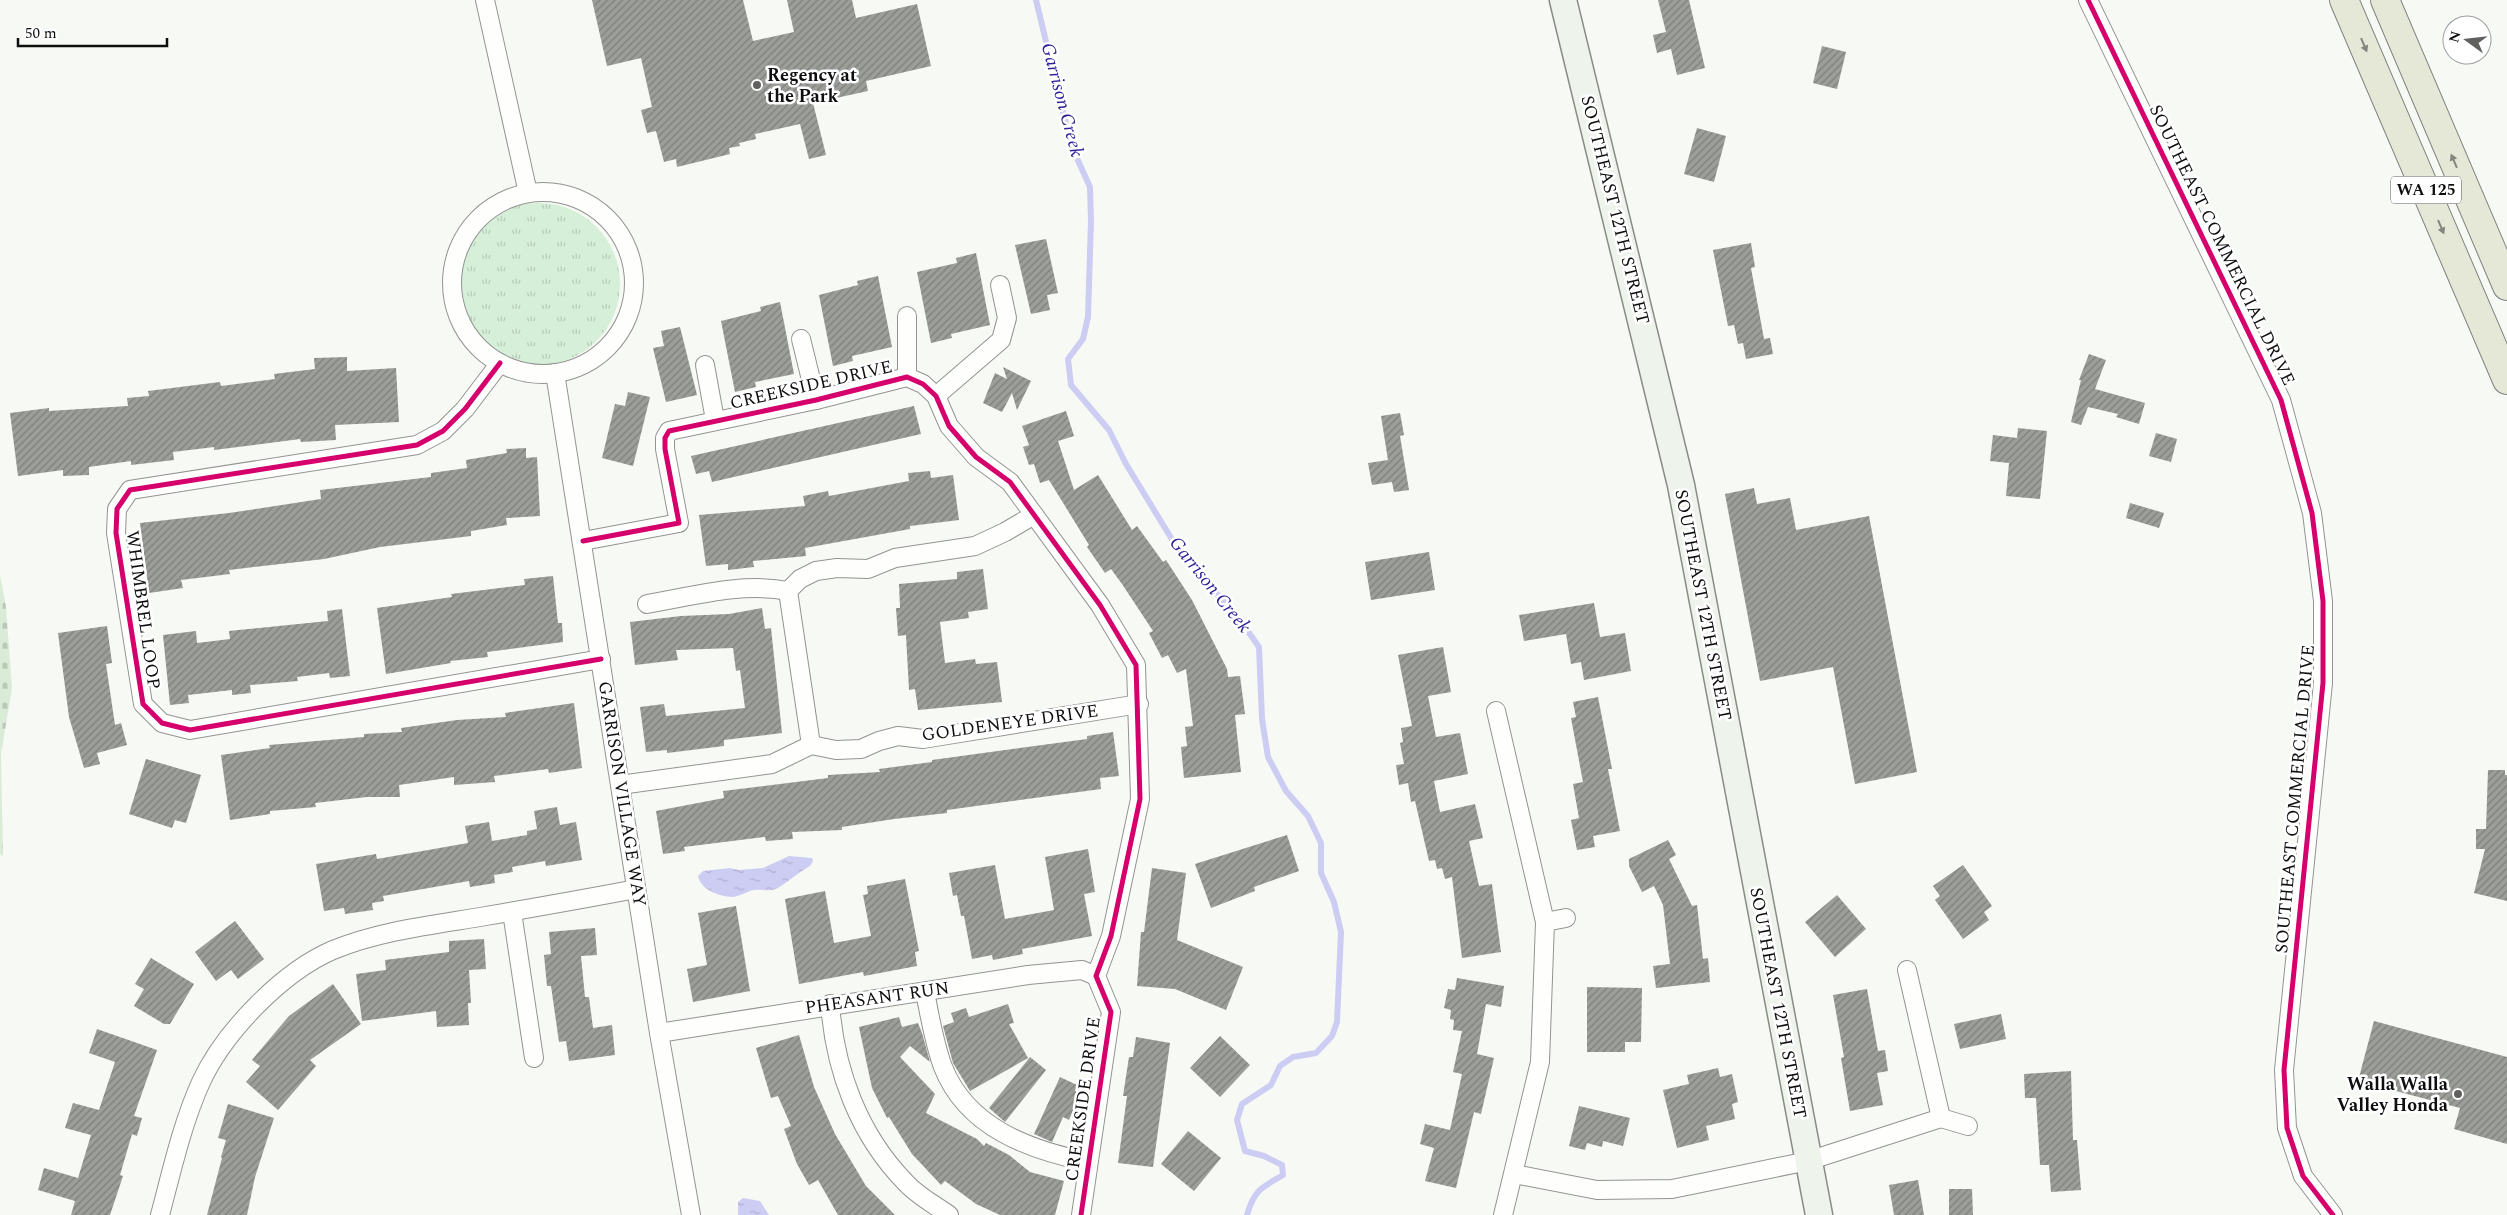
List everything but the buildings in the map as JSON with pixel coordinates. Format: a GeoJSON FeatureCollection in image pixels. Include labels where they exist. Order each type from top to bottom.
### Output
{"type":"FeatureCollection","features":[{"type":"Feature","properties":{"kind":"highway","name":"WA 125"},"geometry":{"type":"LineString","coordinates":[[2344,0],[2507,380]]}},
{"type":"Feature","properties":{"kind":"highway","name":"WA 125"},"geometry":{"type":"LineString","coordinates":[[2385,0],[2507,286]]}},
{"type":"Feature","properties":{"kind":"main road","name":"SOUTHEAST 12TH STREET"},"geometry":{"type":"LineString","coordinates":[[1563,0],[1681,485],[1819,1215]]}},
{"type":"Feature","properties":{"kind":"street"},"geometry":{"type":"LineString","coordinates":[[486,0],[528,193]]}},
{"type":"Feature","properties":{"kind":"street","name":"SOUTHEAST COMMERCIAL DRIVE"},"geometry":{"type":"LineString","coordinates":[[2088,0],[2173,172],[2281,400],[2312,513],[2322,601],[2322,683],[2284,1070],[2287,1128],[2303,1176],[2333,1215]]}},
{"type":"Feature","properties":{"kind":"street"},"geometry":{"type":"LineString","coordinates":[[555,192],[578,198],[602,214],[622,237],[633,270],[633,294],[629,313],[615,338],[598,356],[574,369],[555,373],[530,373],[500,363],[474,344],[463,327],[455,308],[452,281],[457,252],[468,230],[489,209],[510,197],[528,193],[555,192]]}},
{"type":"Feature","properties":{"kind":"street"},"geometry":{"type":"LineString","coordinates":[[936,396],[1001,340],[1007,318],[1000,285]]}},
{"type":"Feature","properties":{"kind":"street"},"geometry":{"type":"LineString","coordinates":[[907,316],[907,377]]}},
{"type":"Feature","properties":{"kind":"street"},"geometry":{"type":"LineString","coordinates":[[801,339],[816,400]]}},
{"type":"Feature","properties":{"kind":"street","name":"WHIMBREL LOOP"},"geometry":{"type":"LineString","coordinates":[[500,363],[465,409],[443,432],[416,445],[130,490],[118,509],[116,533],[143,704],[162,723],[190,730],[601,659]]}},
{"type":"Feature","properties":{"kind":"street"},"geometry":{"type":"LineString","coordinates":[[705,365],[715,420]]}},
{"type":"Feature","properties":{"kind":"street","name":"GARRISON VILLAGE WAY"},"geometry":{"type":"LineString","coordinates":[[555,373],[583,540],[659,1033],[691,1215]]}},
{"type":"Feature","properties":{"kind":"street","name":"CREEKSIDE DRIVE"},"geometry":{"type":"LineString","coordinates":[[583,540],[679,523],[664,449],[665,438],[669,431],[816,400],[907,377],[923,384],[936,396],[949,426],[976,457],[1010,482],[1100,605],[1136,666],[1139,704],[1140,799],[1111,936],[1096,976],[1111,1012],[1080,1215]]}},
{"type":"Feature","properties":{"kind":"street"},"geometry":{"type":"LineString","coordinates":[[788,591],[800,579],[816,571],[837,568],[850,570],[868,569],[895,558],[975,546],[1005,532],[1034,515]]}},
{"type":"Feature","properties":{"kind":"street"},"geometry":{"type":"LineString","coordinates":[[647,604],[744,587],[766,587],[788,591]]}},
{"type":"Feature","properties":{"kind":"street"},"geometry":{"type":"LineString","coordinates":[[620,785],[772,764],[811,745],[788,591]]}},
{"type":"Feature","properties":{"kind":"street","name":"GOLDENEYE DRIVE"},"geometry":{"type":"LineString","coordinates":[[811,745],[836,750],[861,749],[879,741],[898,736],[923,738],[1139,704]]}},
{"type":"Feature","properties":{"kind":"street"},"geometry":{"type":"LineString","coordinates":[[1496,711],[1545,922],[1540,1062],[1503,1215]]}},
{"type":"Feature","properties":{"kind":"street"},"geometry":{"type":"LineString","coordinates":[[160,1215],[187,1118],[202,1080],[243,1018],[300,970],[332,951],[400,930],[636,889]]}},
{"type":"Feature","properties":{"kind":"street"},"geometry":{"type":"LineString","coordinates":[[512,912],[534,1058]]}},
{"type":"Feature","properties":{"kind":"street"},"geometry":{"type":"LineString","coordinates":[[1545,922],[1566,918]]}},
{"type":"Feature","properties":{"kind":"street","name":"PHEASANT RUN"},"geometry":{"type":"LineString","coordinates":[[659,1033],[830,1004],[925,992],[1028,975],[1082,970],[1096,976]]}},
{"type":"Feature","properties":{"kind":"street"},"geometry":{"type":"LineString","coordinates":[[1907,970],[1941,1118]]}},
{"type":"Feature","properties":{"kind":"street"},"geometry":{"type":"LineString","coordinates":[[925,992],[933,1033],[944,1068],[956,1090],[972,1110],[1008,1138],[1037,1150],[1088,1162]]}},
{"type":"Feature","properties":{"kind":"street"},"geometry":{"type":"LineString","coordinates":[[830,1004],[837,1062],[873,1144],[907,1184],[949,1215]]}},
{"type":"Feature","properties":{"kind":"street"},"geometry":{"type":"LineString","coordinates":[[1514,1174],[1597,1190],[1672,1189],[1808,1161],[1941,1118],[1968,1126]]}},
{"type":"Feature","properties":{"kind":"green space"},"geometry":{"type":"Polygon","coordinates":[[[547,203],[563,206],[577,212],[591,221],[602,232],[617,260],[620,284],[619,300],[611,322],[602,336],[591,347],[563,362],[531,365],[515,362],[501,356],[487,347],[476,336],[461,308],[458,276],[461,260],[467,246],[476,232],[487,221],[515,206],[547,203]]]}},
{"type":"Feature","properties":{"kind":"green space"},"geometry":{"type":"Polygon","coordinates":[[[0,575],[6,607],[12,688],[1,754],[3,856],[0,854],[0,575]]]}},
{"type":"Feature","properties":{"kind":"water"},"geometry":{"type":"Polygon","coordinates":[[[789,856],[812,858],[813,861],[810,866],[778,888],[772,890],[754,890],[735,897],[716,894],[706,889],[698,876],[703,871],[730,868],[739,870],[763,868],[789,856]]]}},
{"type":"Feature","properties":{"kind":"water"},"geometry":{"type":"Polygon","coordinates":[[[743,1198],[760,1201],[769,1215],[738,1215],[738,1202],[743,1198]]]}},
{"type":"Feature","properties":{"kind":"waterway","name":"Garrison Creek"},"geometry":{"type":"LineString","coordinates":[[1036,0],[1071,145],[1090,187],[1091,221],[1088,317],[1083,339],[1068,359],[1071,385],[1109,430],[1126,464],[1179,551],[1240,620],[1259,647],[1262,719],[1268,757],[1286,791],[1308,816],[1321,843],[1321,873],[1334,902],[1341,932],[1337,1022],[1332,1036],[1316,1053],[1293,1057],[1280,1066],[1271,1085],[1242,1104],[1237,1120],[1245,1151],[1264,1156],[1282,1165],[1283,1175],[1259,1190],[1252,1200],[1247,1215]]}},
{"type":"Feature","properties":{"kind":"cycle path"},"geometry":{"type":"LineString","coordinates":[[2088,0],[2281,400],[2312,513],[2323,601],[2323,683],[2284,1070],[2287,1128],[2303,1176],[2333,1215]]}},
{"type":"Feature","properties":{"kind":"cycle path"},"geometry":{"type":"LineString","coordinates":[[500,363],[465,409],[443,431],[417,445],[130,490],[117,509],[116,533],[143,704],[162,723],[190,730],[601,659]]}},
{"type":"Feature","properties":{"kind":"cycle path"},"geometry":{"type":"LineString","coordinates":[[583,541],[679,523],[665,449],[665,438],[669,431],[816,400],[907,377],[923,384],[936,396],[949,426],[976,457],[1010,482],[1100,605],[1136,665],[1140,799],[1111,936],[1096,976],[1111,1012],[1081,1215]]}},
{"type":"Feature","properties":{"kind":"place","name":"Regency at the Park"},"geometry":{"type":"Point","coordinates":[757,85]}},
{"type":"Feature","properties":{"kind":"place","name":"Walla Walla Valley Honda"},"geometry":{"type":"Point","coordinates":[2458,1094]}}]}
